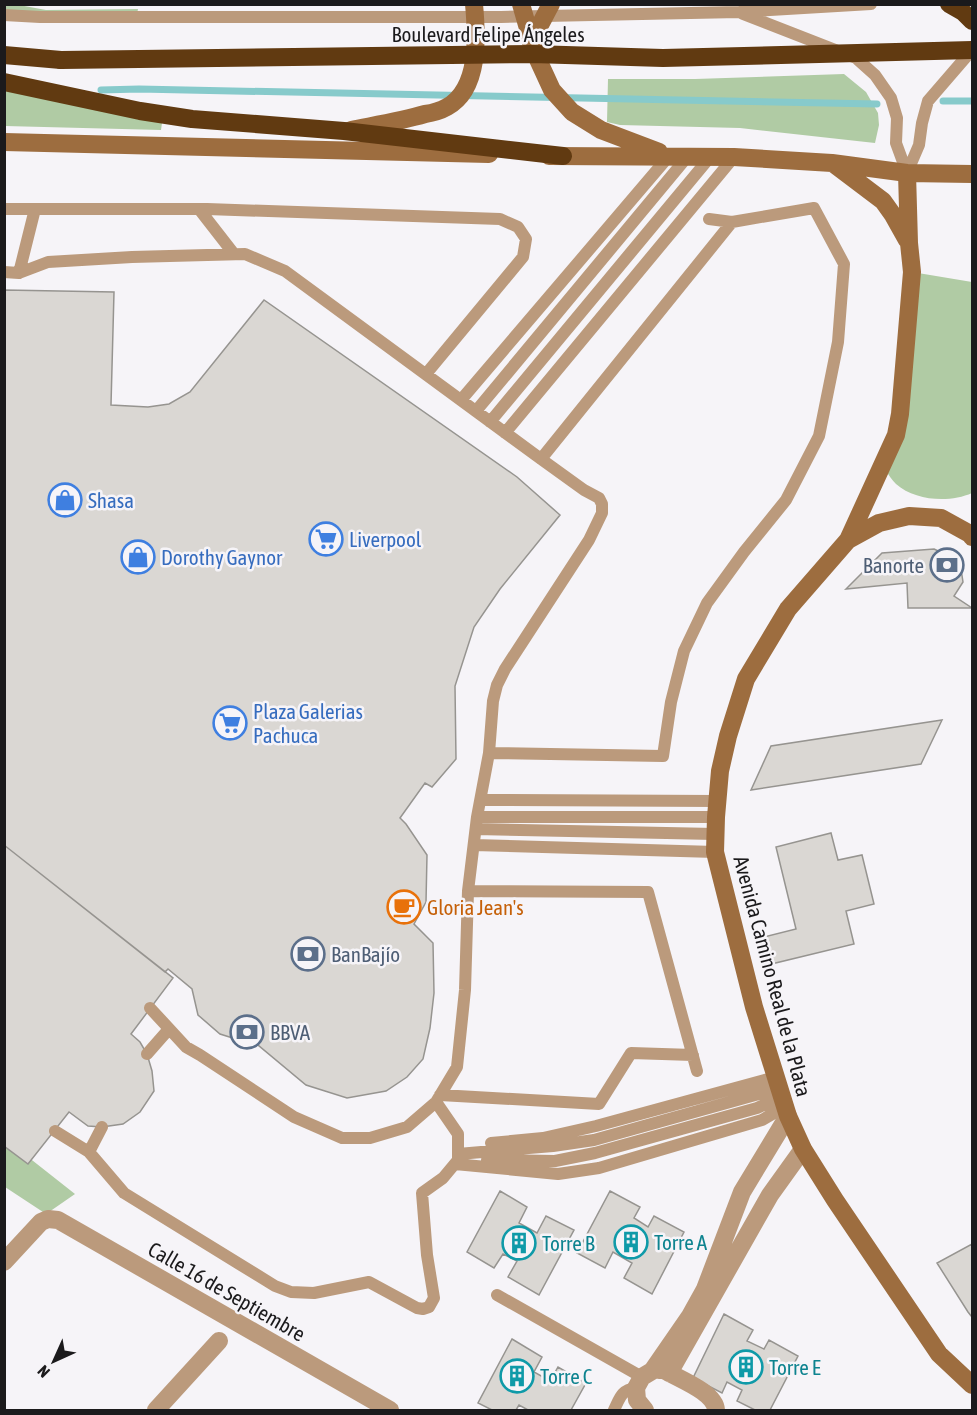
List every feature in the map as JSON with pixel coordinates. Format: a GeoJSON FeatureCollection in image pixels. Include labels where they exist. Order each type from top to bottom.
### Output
{"type":"FeatureCollection","features":[{"type":"Feature","properties":{"kind":"highway"},"geometry":{"type":"LineString","coordinates":[[949,4],[963,12],[972,21]]}},
{"type":"Feature","properties":{"kind":"highway","name":"Boulevard Felipe Ángeles"},"geometry":{"type":"LineString","coordinates":[[4,55],[61,60],[533,54],[663,58],[972,50]]}},
{"type":"Feature","properties":{"kind":"highway"},"geometry":{"type":"LineString","coordinates":[[4,82],[140,111],[192,119],[344,131],[563,156]]}},
{"type":"Feature","properties":{"kind":"main road"},"geometry":{"type":"LineString","coordinates":[[344,131],[434,112],[447,108],[456,101],[466,87],[475,59],[475,10]]}},
{"type":"Feature","properties":{"kind":"main road"},"geometry":{"type":"LineString","coordinates":[[523,10],[531,42],[552,90],[572,112],[600,130],[669,156]]}},
{"type":"Feature","properties":{"kind":"main road"},"geometry":{"type":"LineString","coordinates":[[531,42],[548,10]]}},
{"type":"Feature","properties":{"kind":"main road"},"geometry":{"type":"LineString","coordinates":[[4,142],[563,156],[711,156],[832,163],[907,173],[972,174]]}},
{"type":"Feature","properties":{"kind":"main road"},"geometry":{"type":"LineString","coordinates":[[832,163],[883,201],[909,243]]}},
{"type":"Feature","properties":{"kind":"main road","name":"Avenida Camino Real de la Plata"},"geometry":{"type":"LineString","coordinates":[[907,173],[912,272],[900,414],[896,435],[848,540],[788,609],[746,679],[728,736],[720,771],[715,852],[754,1007],[782,1097],[802,1149],[939,1354],[972,1384]]}},
{"type":"Feature","properties":{"kind":"main road"},"geometry":{"type":"LineString","coordinates":[[848,540],[879,523],[909,516],[941,518],[972,537]]}},
{"type":"Feature","properties":{"kind":"street"},"geometry":{"type":"LineString","coordinates":[[645,1410],[637,1400],[705,1289],[782,1097]]}},
{"type":"Feature","properties":{"kind":"street"},"geometry":{"type":"LineString","coordinates":[[650,1377],[802,1149]]}},
{"type":"Feature","properties":{"kind":"street","name":"Calle 16 de Septiembre"},"geometry":{"type":"LineString","coordinates":[[4,1262],[40,1222],[48,1219],[58,1220],[390,1410]]}},
{"type":"Feature","properties":{"kind":"street"},"geometry":{"type":"LineString","coordinates":[[156,1410],[219,1341]]}},
{"type":"Feature","properties":{"kind":"street"},"geometry":{"type":"LineString","coordinates":[[650,1377],[709,1395],[716,1405],[716,1410]]}},
{"type":"Feature","properties":{"kind":"lane"},"geometry":{"type":"LineString","coordinates":[[4,15],[40,17],[475,10],[739,12],[871,4]]}},
{"type":"Feature","properties":{"kind":"lane"},"geometry":{"type":"LineString","coordinates":[[739,12],[856,58],[875,75],[891,98],[897,118],[896,143],[907,173]]}},
{"type":"Feature","properties":{"kind":"lane"},"geometry":{"type":"LineString","coordinates":[[907,173],[919,145],[928,101],[972,50]]}},
{"type":"Feature","properties":{"kind":"lane"},"geometry":{"type":"LineString","coordinates":[[461,400],[669,156]]}},
{"type":"Feature","properties":{"kind":"lane"},"geometry":{"type":"LineString","coordinates":[[476,411],[688,156]]}},
{"type":"Feature","properties":{"kind":"lane"},"geometry":{"type":"LineString","coordinates":[[490,422],[711,156]]}},
{"type":"Feature","properties":{"kind":"lane"},"geometry":{"type":"LineString","coordinates":[[506,433],[734,157]]}},
{"type":"Feature","properties":{"kind":"lane"},"geometry":{"type":"LineString","coordinates":[[489,753],[663,756],[671,702],[684,651],[707,603],[786,500],[819,436],[838,342],[844,264],[814,208],[732,222],[709,219]]}},
{"type":"Feature","properties":{"kind":"lane"},"geometry":{"type":"LineString","coordinates":[[4,209],[199,209],[500,219],[518,227],[526,239],[523,257],[426,374]]}},
{"type":"Feature","properties":{"kind":"lane"},"geometry":{"type":"LineString","coordinates":[[19,273],[35,209]]}},
{"type":"Feature","properties":{"kind":"lane"},"geometry":{"type":"LineString","coordinates":[[199,209],[234,254]]}},
{"type":"Feature","properties":{"kind":"lane"},"geometry":{"type":"LineString","coordinates":[[541,459],[732,222]]}},
{"type":"Feature","properties":{"kind":"lane"},"geometry":{"type":"LineString","coordinates":[[4,272],[19,273],[48,262],[245,254],[285,271],[541,459],[599,498],[602,504],[602,513],[589,540],[505,669],[497,685],[468,891],[461,1040],[457,1068],[438,1098],[407,1127],[370,1138],[342,1138],[294,1117],[186,1047],[150,1008]]}},
{"type":"Feature","properties":{"kind":"lane"},"geometry":{"type":"LineString","coordinates":[[481,800],[716,818]]}},
{"type":"Feature","properties":{"kind":"lane"},"geometry":{"type":"LineString","coordinates":[[476,823],[716,818]]}},
{"type":"Feature","properties":{"kind":"lane"},"geometry":{"type":"LineString","coordinates":[[474,845],[715,852]]}},
{"type":"Feature","properties":{"kind":"lane"},"geometry":{"type":"LineString","coordinates":[[468,891],[648,892],[697,1071]]}},
{"type":"Feature","properties":{"kind":"lane"},"geometry":{"type":"LineString","coordinates":[[147,1054],[169,1029]]}},
{"type":"Feature","properties":{"kind":"lane"},"geometry":{"type":"LineString","coordinates":[[438,1098],[599,1104],[631,1053],[693,1055]]}},
{"type":"Feature","properties":{"kind":"lane"},"geometry":{"type":"LineString","coordinates":[[457,1156],[596,1126],[782,1097]]}},
{"type":"Feature","properties":{"kind":"lane"},"geometry":{"type":"LineString","coordinates":[[457,1156],[555,1161],[596,1154],[757,1108],[782,1097]]}},
{"type":"Feature","properties":{"kind":"lane"},"geometry":{"type":"LineString","coordinates":[[55,1131],[88,1152],[123,1193],[275,1286],[291,1293],[314,1293],[369,1282],[423,1309],[429,1307],[434,1298],[422,1193],[443,1178],[457,1156],[458,1134],[438,1098]]}},
{"type":"Feature","properties":{"kind":"lane"},"geometry":{"type":"LineString","coordinates":[[88,1152],[102,1127]]}},
{"type":"Feature","properties":{"kind":"lane"},"geometry":{"type":"LineString","coordinates":[[497,1295],[650,1377]]}},
{"type":"Feature","properties":{"kind":"lane"},"geometry":{"type":"LineString","coordinates":[[614,1410],[623,1392],[650,1377]]}},
{"type":"Feature","properties":{"kind":"green space"},"geometry":{"type":"Polygon","coordinates":[[[4,5],[46,10],[138,9],[137,14],[5,11],[4,5]]]}},
{"type":"Feature","properties":{"kind":"green space"},"geometry":{"type":"Polygon","coordinates":[[[844,74],[866,92],[878,113],[879,125],[875,143],[740,128],[620,125],[607,122],[608,79],[695,79],[844,74]]]}},
{"type":"Feature","properties":{"kind":"green space"},"geometry":{"type":"Polygon","coordinates":[[[5,88],[162,123],[161,130],[5,126],[5,88]]]}},
{"type":"Feature","properties":{"kind":"green space"},"geometry":{"type":"Polygon","coordinates":[[[912,272],[972,282],[972,493],[954,498],[933,499],[913,494],[896,484],[885,469],[912,272]]]}},
{"type":"Feature","properties":{"kind":"green space"},"geometry":{"type":"Polygon","coordinates":[[[4,1138],[75,1194],[49,1212],[43,1212],[5,1187],[4,1138]]]}},
{"type":"Feature","properties":{"kind":"building","name":"Plaza Galerias Pachuca"},"geometry":{"type":"Polygon","coordinates":[[[4,290],[114,292],[111,405],[148,407],[169,404],[190,392],[264,300],[517,477],[560,515],[500,589],[474,627],[455,686],[456,759],[432,787],[425,783],[400,818],[427,855],[426,902],[414,924],[433,943],[434,993],[430,1028],[423,1059],[407,1077],[386,1091],[347,1098],[306,1085],[253,1041],[239,1040],[220,1034],[198,1015],[192,989],[168,969],[165,972],[4,845],[4,290]]]}},
{"type":"Feature","properties":{"kind":"building"},"geometry":{"type":"Polygon","coordinates":[[[934,549],[949,556],[961,569],[963,582],[954,596],[972,608],[908,608],[907,583],[846,589],[882,553],[934,549]]]}},
{"type":"Feature","properties":{"kind":"building"},"geometry":{"type":"Polygon","coordinates":[[[942,720],[921,764],[751,790],[771,746],[942,720]]]}},
{"type":"Feature","properties":{"kind":"building"},"geometry":{"type":"Polygon","coordinates":[[[831,833],[838,860],[862,855],[874,904],[846,911],[854,944],[763,966],[756,939],[796,929],[776,847],[831,833]]]}},
{"type":"Feature","properties":{"kind":"building"},"geometry":{"type":"Polygon","coordinates":[[[4,845],[173,978],[131,1034],[140,1042],[147,1054],[152,1071],[154,1091],[140,1112],[123,1124],[102,1127],[88,1126],[69,1112],[28,1164],[4,1146],[4,845]]]}},
{"type":"Feature","properties":{"kind":"building","name":"Torre B"},"geometry":{"type":"Polygon","coordinates":[[[500,1191],[527,1207],[519,1223],[537,1233],[546,1216],[574,1230],[539,1295],[508,1277],[517,1261],[503,1254],[494,1268],[467,1252],[500,1191]]]}},
{"type":"Feature","properties":{"kind":"building","name":"Torre A"},"geometry":{"type":"Polygon","coordinates":[[[610,1191],[640,1207],[634,1218],[648,1227],[654,1216],[684,1232],[652,1294],[624,1278],[632,1263],[613,1252],[605,1268],[577,1253],[610,1191]]]}},
{"type":"Feature","properties":{"kind":"building"},"geometry":{"type":"Polygon","coordinates":[[[972,1244],[972,1317],[937,1263],[972,1244]]]}},
{"type":"Feature","properties":{"kind":"building","name":"Torre E"},"geometry":{"type":"Polygon","coordinates":[[[724,1314],[753,1330],[747,1341],[764,1349],[769,1340],[798,1356],[770,1410],[755,1410],[737,1401],[742,1390],[727,1382],[722,1393],[693,1378],[724,1314]]]}},
{"type":"Feature","properties":{"kind":"building","name":"Torre C"},"geometry":{"type":"Polygon","coordinates":[[[512,1339],[542,1357],[534,1372],[550,1381],[558,1367],[586,1383],[571,1410],[528,1410],[519,1405],[516,1410],[492,1410],[478,1403],[512,1339]]]}},
{"type":"Feature","properties":{"kind":"waterway"},"geometry":{"type":"LineString","coordinates":[[101,90],[877,104]]}},
{"type":"Feature","properties":{"kind":"waterway"},"geometry":{"type":"LineString","coordinates":[[943,101],[972,101]]}},
{"type":"Feature","properties":{"kind":"place","name":"Shasa"},"geometry":{"type":"Point","coordinates":[65,500]}},
{"type":"Feature","properties":{"kind":"place","name":"Liverpool"},"geometry":{"type":"Point","coordinates":[326,539]}},
{"type":"Feature","properties":{"kind":"place","name":"Dorothy Gaynor"},"geometry":{"type":"Point","coordinates":[138,557]}},
{"type":"Feature","properties":{"kind":"place","name":"Banorte"},"geometry":{"type":"Point","coordinates":[947,565]}},
{"type":"Feature","properties":{"kind":"place","name":"Plaza Galerias Pachuca"},"geometry":{"type":"Point","coordinates":[230,723]}},
{"type":"Feature","properties":{"kind":"place","name":"Gloria Jean's"},"geometry":{"type":"Point","coordinates":[404,907]}},
{"type":"Feature","properties":{"kind":"place","name":"BanBajío"},"geometry":{"type":"Point","coordinates":[308,954]}},
{"type":"Feature","properties":{"kind":"place","name":"BBVA"},"geometry":{"type":"Point","coordinates":[247,1032]}},
{"type":"Feature","properties":{"kind":"place","name":"Torre A"},"geometry":{"type":"Point","coordinates":[631,1242]}},
{"type":"Feature","properties":{"kind":"place","name":"Torre B"},"geometry":{"type":"Point","coordinates":[519,1243]}},
{"type":"Feature","properties":{"kind":"place","name":"Torre E"},"geometry":{"type":"Point","coordinates":[746,1367]}},
{"type":"Feature","properties":{"kind":"place","name":"Torre C"},"geometry":{"type":"Point","coordinates":[517,1376]}}]}
